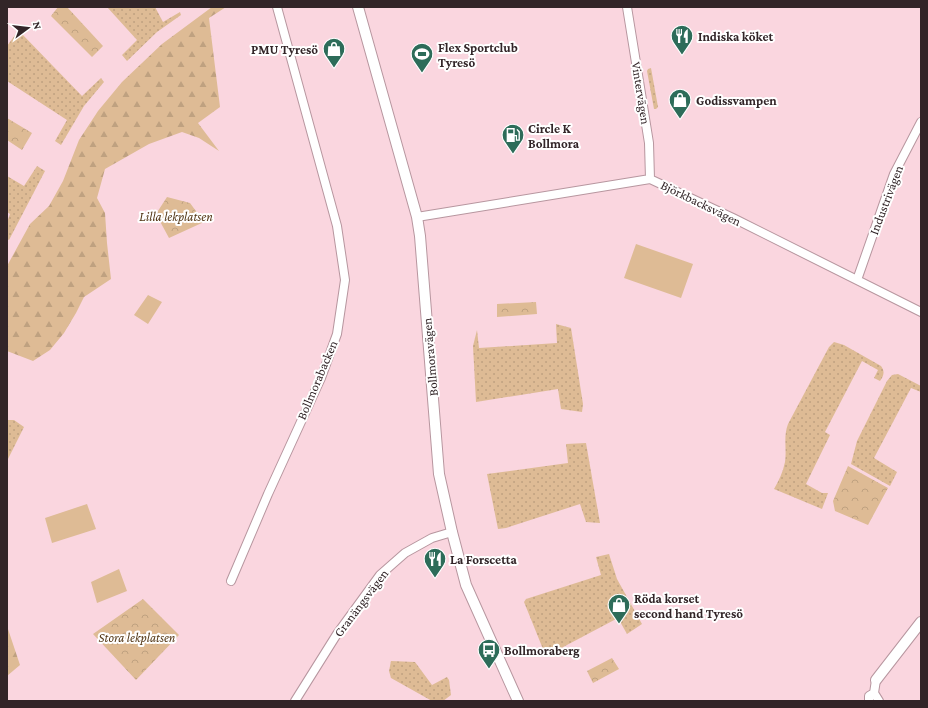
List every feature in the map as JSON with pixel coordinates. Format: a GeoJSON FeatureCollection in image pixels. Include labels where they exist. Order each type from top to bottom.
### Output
{"type":"FeatureCollection","features":[{"type":"Feature","properties":{"kind":"street","name":"Bollmorabacken"},"geometry":{"type":"LineString","coordinates":[[231,581],[268,494],[321,378],[337,334],[346,280],[338,226],[277,7]]}},
{"type":"Feature","properties":{"kind":"street","name":"Bollmoravägen"},"geometry":{"type":"LineString","coordinates":[[358,7],[417,217],[421,244],[439,474],[452,532],[466,585],[518,701]]}},
{"type":"Feature","properties":{"kind":"street","name":"Vintervägen"},"geometry":{"type":"LineString","coordinates":[[627,7],[649,143],[650,179]]}},
{"type":"Feature","properties":{"kind":"street","name":"Industrivägen"},"geometry":{"type":"LineString","coordinates":[[857,280],[894,174],[921,122]]}},
{"type":"Feature","properties":{"kind":"street","name":"Björkbacksvägen"},"geometry":{"type":"LineString","coordinates":[[417,217],[650,179],[733,218],[921,312]]}},
{"type":"Feature","properties":{"kind":"street","name":"Granängsvägen"},"geometry":{"type":"LineString","coordinates":[[295,701],[337,634],[380,574],[405,553],[432,538],[452,532]]}},
{"type":"Feature","properties":{"kind":"street"},"geometry":{"type":"LineString","coordinates":[[869,701],[870,696],[874,693],[876,680],[921,622]]}},
{"type":"Feature","properties":{"kind":"street"},"geometry":{"type":"LineString","coordinates":[[874,693],[879,701]]}},
{"type":"Feature","properties":{"kind":"green space"},"geometry":{"type":"Polygon","coordinates":[[[58,7],[67,7],[103,46],[92,57],[51,16],[58,7]]]}},
{"type":"Feature","properties":{"kind":"green space"},"geometry":{"type":"Polygon","coordinates":[[[107,7],[155,7],[163,22],[180,12],[181,15],[157,32],[127,61],[122,55],[137,40],[107,7]]]}},
{"type":"Feature","properties":{"kind":"green space"},"geometry":{"type":"Polygon","coordinates":[[[212,7],[226,7],[209,18],[220,107],[198,123],[219,151],[199,138],[182,132],[149,144],[105,169],[97,198],[105,213],[111,279],[84,297],[64,333],[50,350],[33,361],[7,351],[7,266],[30,224],[49,206],[63,181],[79,140],[98,111],[122,82],[162,44],[212,7]]]}},
{"type":"Feature","properties":{"kind":"green space"},"geometry":{"type":"Polygon","coordinates":[[[18,31],[82,96],[101,78],[104,82],[84,106],[61,145],[55,141],[67,120],[7,81],[7,46],[18,31]]]}},
{"type":"Feature","properties":{"kind":"green space"},"geometry":{"type":"Polygon","coordinates":[[[651,68],[658,107],[656,109],[654,109],[647,71],[651,68]]]}},
{"type":"Feature","properties":{"kind":"green space"},"geometry":{"type":"Polygon","coordinates":[[[7,118],[32,133],[22,150],[7,140],[7,118]]]}},
{"type":"Feature","properties":{"kind":"green space"},"geometry":{"type":"Polygon","coordinates":[[[37,166],[45,171],[9,240],[7,239],[7,222],[10,214],[7,212],[7,176],[24,186],[37,166]]]}},
{"type":"Feature","properties":{"kind":"green space","name":"Lilla lekplatsen"},"geometry":{"type":"Polygon","coordinates":[[[167,197],[190,203],[204,222],[169,238],[156,214],[167,197]]]}},
{"type":"Feature","properties":{"kind":"green space"},"geometry":{"type":"Polygon","coordinates":[[[636,244],[693,264],[681,298],[624,278],[636,244]]]}},
{"type":"Feature","properties":{"kind":"green space"},"geometry":{"type":"Polygon","coordinates":[[[148,295],[162,302],[148,324],[134,315],[148,295]]]}},
{"type":"Feature","properties":{"kind":"green space"},"geometry":{"type":"Polygon","coordinates":[[[536,302],[537,314],[497,317],[497,304],[536,302]]]}},
{"type":"Feature","properties":{"kind":"green space"},"geometry":{"type":"Polygon","coordinates":[[[556,324],[571,328],[583,404],[582,412],[561,409],[558,389],[476,402],[473,346],[477,330],[479,348],[557,343],[556,324]]]}},
{"type":"Feature","properties":{"kind":"green space"},"geometry":{"type":"Polygon","coordinates":[[[834,342],[844,345],[881,366],[884,374],[880,381],[874,378],[878,370],[862,361],[825,432],[830,435],[806,484],[822,493],[828,493],[822,509],[774,489],[781,476],[785,462],[786,434],[788,424],[829,347],[834,342]]]}},
{"type":"Feature","properties":{"kind":"green space"},"geometry":{"type":"Polygon","coordinates":[[[898,374],[921,386],[921,392],[911,388],[874,458],[897,472],[890,486],[851,464],[857,441],[887,381],[892,375],[898,374]]]}},
{"type":"Feature","properties":{"kind":"green space"},"geometry":{"type":"Polygon","coordinates":[[[7,416],[8,420],[14,420],[24,427],[7,461],[7,416]]]}},
{"type":"Feature","properties":{"kind":"green space"},"geometry":{"type":"Polygon","coordinates":[[[586,443],[600,523],[586,522],[580,504],[506,528],[498,529],[487,474],[568,463],[566,444],[586,443]]]}},
{"type":"Feature","properties":{"kind":"green space"},"geometry":{"type":"Polygon","coordinates":[[[848,466],[888,488],[868,525],[835,511],[833,501],[848,466]]]}},
{"type":"Feature","properties":{"kind":"green space"},"geometry":{"type":"Polygon","coordinates":[[[87,504],[96,529],[52,543],[45,518],[87,504]]]}},
{"type":"Feature","properties":{"kind":"green space"},"geometry":{"type":"Polygon","coordinates":[[[609,554],[617,579],[642,624],[627,634],[618,618],[548,655],[545,654],[524,602],[526,599],[601,575],[596,557],[609,554]]]}},
{"type":"Feature","properties":{"kind":"green space"},"geometry":{"type":"Polygon","coordinates":[[[119,569],[127,591],[97,603],[91,582],[119,569]]]}},
{"type":"Feature","properties":{"kind":"green space","name":"Stora lekplatsen"},"geometry":{"type":"Polygon","coordinates":[[[143,599],[179,635],[136,680],[93,634],[143,599]]]}},
{"type":"Feature","properties":{"kind":"green space"},"geometry":{"type":"Polygon","coordinates":[[[7,626],[20,665],[7,676],[7,626]]]}},
{"type":"Feature","properties":{"kind":"green space"},"geometry":{"type":"Polygon","coordinates":[[[612,658],[619,669],[593,683],[587,671],[612,658]]]}},
{"type":"Feature","properties":{"kind":"green space"},"geometry":{"type":"Polygon","coordinates":[[[391,661],[415,662],[432,685],[447,677],[449,680],[451,695],[443,701],[432,701],[391,678],[389,671],[391,661]]]}},
{"type":"Feature","properties":{"kind":"place","name":"Indiska köket"},"geometry":{"type":"Point","coordinates":[682,56]}},
{"type":"Feature","properties":{"kind":"place","name":"PMU Tyresö"},"geometry":{"type":"Point","coordinates":[334,68]}},
{"type":"Feature","properties":{"kind":"place","name":"Flex Sportclub Tyresö"},"geometry":{"type":"Point","coordinates":[422,74]}},
{"type":"Feature","properties":{"kind":"place","name":"Godissvampen"},"geometry":{"type":"Point","coordinates":[680,120]}},
{"type":"Feature","properties":{"kind":"place","name":"Circle K Bollmora"},"geometry":{"type":"Point","coordinates":[513,154]}},
{"type":"Feature","properties":{"kind":"place","name":"La Forscetta"},"geometry":{"type":"Point","coordinates":[435,578]}},
{"type":"Feature","properties":{"kind":"place","name":"Röda korset second hand Tyresö"},"geometry":{"type":"Point","coordinates":[619,624]}},
{"type":"Feature","properties":{"kind":"place","name":"Bollmoraberg"},"geometry":{"type":"Point","coordinates":[489,670]}}]}
